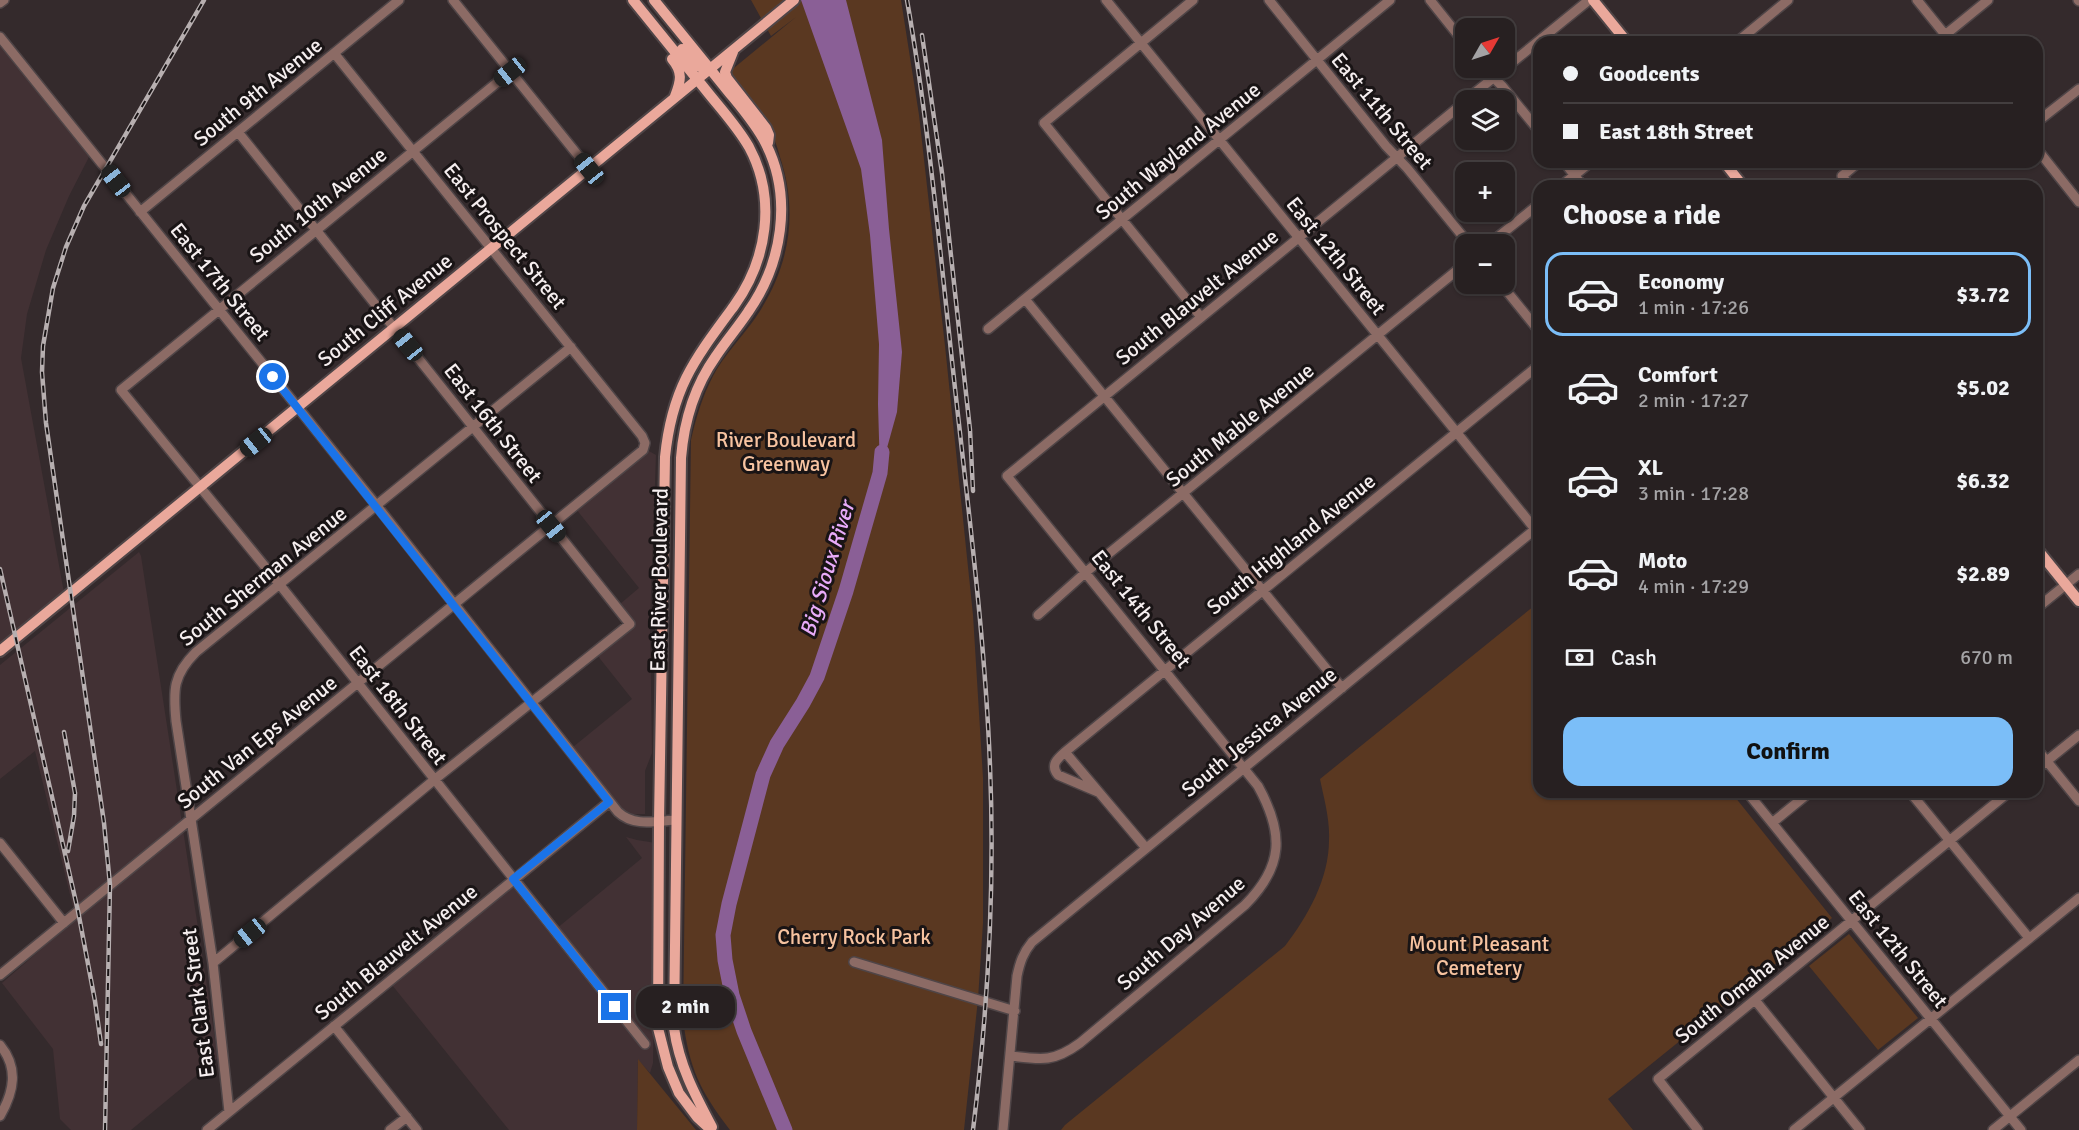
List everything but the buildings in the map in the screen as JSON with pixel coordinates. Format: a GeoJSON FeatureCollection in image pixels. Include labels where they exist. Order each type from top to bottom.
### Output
{"type":"FeatureCollection","features":[{"type":"Feature","properties":{"kind":"main road"},"geometry":{"type":"LineString","coordinates":[[634,0],[647,6],[690,59],[700,67],[710,69]]}},
{"type":"Feature","properties":{"kind":"main road"},"geometry":{"type":"LineString","coordinates":[[634,0],[698,80],[707,80],[717,88],[755,136],[767,162],[776,170]]}},
{"type":"Feature","properties":{"kind":"main road"},"geometry":{"type":"LineString","coordinates":[[634,0],[635,13],[680,71],[681,80],[675,98]]}},
{"type":"Feature","properties":{"kind":"main road"},"geometry":{"type":"LineString","coordinates":[[654,0],[710,69]]}},
{"type":"Feature","properties":{"kind":"main road","name":"South Cliff Avenue"},"geometry":{"type":"LineString","coordinates":[[1,647],[298,408],[794,0]]}},
{"type":"Feature","properties":{"kind":"main road"},"geometry":{"type":"LineString","coordinates":[[1591,0],[1622,36]]}},
{"type":"Feature","properties":{"kind":"main road"},"geometry":{"type":"LineString","coordinates":[[734,49],[725,72],[727,78],[766,128],[769,135],[767,146]]}},
{"type":"Feature","properties":{"kind":"main road","name":"East River Boulevard"},"geometry":{"type":"LineString","coordinates":[[710,69],[749,117],[767,146],[776,170],[781,207],[778,246],[771,270],[757,300],[706,371],[691,405],[683,438],[680,487],[675,1034],[678,1053],[686,1077],[713,1130]]}},
{"type":"Feature","properties":{"kind":"main road","name":"East River Boulevard"},"geometry":{"type":"LineString","coordinates":[[698,80],[752,153],[764,191],[766,222],[761,250],[750,279],[692,363],[676,400],[667,436],[664,486],[657,1012],[660,1040],[679,1094],[697,1118],[713,1130]]}},
{"type":"Feature","properties":{"kind":"main road"},"geometry":{"type":"LineString","coordinates":[[1729,168],[1738,180]]}},
{"type":"Feature","properties":{"kind":"main road"},"geometry":{"type":"LineString","coordinates":[[2043,556],[2079,601]]}},
{"type":"Feature","properties":{"kind":"street"},"geometry":{"type":"LineString","coordinates":[[0,3],[4,0]]}},
{"type":"Feature","properties":{"kind":"street","name":"South 9th Avenue"},"geometry":{"type":"LineString","coordinates":[[140,212],[399,0]]}},
{"type":"Feature","properties":{"kind":"street"},"geometry":{"type":"LineString","coordinates":[[453,0],[589,169]]}},
{"type":"Feature","properties":{"kind":"street","name":"East 12th Street"},"geometry":{"type":"LineString","coordinates":[[1106,0],[1456,432],[1533,523]]}},
{"type":"Feature","properties":{"kind":"street"},"geometry":{"type":"LineString","coordinates":[[1193,0],[1044,123],[1202,317]]}},
{"type":"Feature","properties":{"kind":"street","name":"East 11th Street"},"geometry":{"type":"LineString","coordinates":[[1269,0],[1461,234]]}},
{"type":"Feature","properties":{"kind":"street","name":"South Wayland Avenue"},"geometry":{"type":"LineString","coordinates":[[988,329],[1390,0]]}},
{"type":"Feature","properties":{"kind":"street"},"geometry":{"type":"LineString","coordinates":[[1430,0],[1455,31]]}},
{"type":"Feature","properties":{"kind":"street","name":"South Blauvelt Avenue"},"geometry":{"type":"LineString","coordinates":[[1546,36],[1591,0]]}},
{"type":"Feature","properties":{"kind":"street"},"geometry":{"type":"LineString","coordinates":[[1744,36],[1788,0]]}},
{"type":"Feature","properties":{"kind":"street"},"geometry":{"type":"LineString","coordinates":[[1917,0],[1946,36]]}},
{"type":"Feature","properties":{"kind":"street"},"geometry":{"type":"LineString","coordinates":[[1950,36],[1988,0]]}},
{"type":"Feature","properties":{"kind":"street","name":"East 17th Street"},"geometry":{"type":"LineString","coordinates":[[0,36],[377,506],[609,802],[629,820],[676,820]]}},
{"type":"Feature","properties":{"kind":"street","name":"South Blauvelt Avenue"},"geometry":{"type":"LineString","coordinates":[[1515,61],[1533,47]]}},
{"type":"Feature","properties":{"kind":"street","name":"East Prospect Street"},"geometry":{"type":"LineString","coordinates":[[334,53],[642,436],[645,443]]}},
{"type":"Feature","properties":{"kind":"street","name":"South 10th Avenue"},"geometry":{"type":"LineString","coordinates":[[121,390],[510,72]]}},
{"type":"Feature","properties":{"kind":"street"},"geometry":{"type":"LineString","coordinates":[[1494,78],[1533,124]]}},
{"type":"Feature","properties":{"kind":"street","name":"South Blauvelt Avenue"},"geometry":{"type":"LineString","coordinates":[[1479,90],[1494,78]]}},
{"type":"Feature","properties":{"kind":"street"},"geometry":{"type":"LineString","coordinates":[[2043,117],[2079,89]]}},
{"type":"Feature","properties":{"kind":"street","name":"South Blauvelt Avenue"},"geometry":{"type":"LineString","coordinates":[[1007,476],[1455,110]]}},
{"type":"Feature","properties":{"kind":"street","name":"East 16th Street"},"geometry":{"type":"LineString","coordinates":[[238,132],[630,624],[531,703]]}},
{"type":"Feature","properties":{"kind":"street"},"geometry":{"type":"LineString","coordinates":[[2043,157],[2079,202]]}},
{"type":"Feature","properties":{"kind":"street"},"geometry":{"type":"LineString","coordinates":[[1569,168],[1578,180]]}},
{"type":"Feature","properties":{"kind":"street"},"geometry":{"type":"LineString","coordinates":[[1568,180],[1583,168]]}},
{"type":"Feature","properties":{"kind":"street"},"geometry":{"type":"LineString","coordinates":[[1845,180],[1842,176],[1852,168]]}},
{"type":"Feature","properties":{"kind":"street"},"geometry":{"type":"LineString","coordinates":[[1502,234],[1533,209]]}},
{"type":"Feature","properties":{"kind":"street","name":"South Mable Avenue"},"geometry":{"type":"LineString","coordinates":[[1038,615],[1086,572],[1455,272]]}},
{"type":"Feature","properties":{"kind":"street"},"geometry":{"type":"LineString","coordinates":[[1509,294],[1533,324]]}},
{"type":"Feature","properties":{"kind":"street"},"geometry":{"type":"LineString","coordinates":[[1025,299],[1342,688]]}},
{"type":"Feature","properties":{"kind":"street","name":"South Sherman Avenue"},"geometry":{"type":"LineString","coordinates":[[177,676],[184,663],[196,652],[571,347]]}},
{"type":"Feature","properties":{"kind":"street","name":"South Highland Avenue"},"geometry":{"type":"LineString","coordinates":[[1065,752],[1533,370]]}},
{"type":"Feature","properties":{"kind":"street","name":"East 18th Street"},"geometry":{"type":"LineString","coordinates":[[121,390],[280,585],[645,1044]]}},
{"type":"Feature","properties":{"kind":"street","name":"South Van Eps Avenue"},"geometry":{"type":"LineString","coordinates":[[0,975],[636,456],[643,450],[645,443]]}},
{"type":"Feature","properties":{"kind":"street","name":"East 14th Street"},"geometry":{"type":"LineString","coordinates":[[1007,476],[1244,768]]}},
{"type":"Feature","properties":{"kind":"street","name":"South Jessica Avenue"},"geometry":{"type":"LineString","coordinates":[[1003,1130],[1017,976],[1021,958],[1032,942],[1533,533]]}},
{"type":"Feature","properties":{"kind":"street"},"geometry":{"type":"LineString","coordinates":[[2043,603],[2079,574]]}},
{"type":"Feature","properties":{"kind":"street","name":"East Clark Street"},"geometry":{"type":"LineString","coordinates":[[177,676],[174,702],[176,721],[213,963],[229,1112]]}},
{"type":"Feature","properties":{"kind":"street"},"geometry":{"type":"LineString","coordinates":[[213,963],[531,703]]}},
{"type":"Feature","properties":{"kind":"street"},"geometry":{"type":"LineString","coordinates":[[2043,764],[2079,735]]}},
{"type":"Feature","properties":{"kind":"street"},"geometry":{"type":"LineString","coordinates":[[1098,792],[1058,775],[1054,770],[1054,764],[1065,752],[1146,848]]}},
{"type":"Feature","properties":{"kind":"street"},"geometry":{"type":"LineString","coordinates":[[2043,756],[2079,801]]}},
{"type":"Feature","properties":{"kind":"street","name":"South Day Avenue"},"geometry":{"type":"LineString","coordinates":[[1011,1056],[1041,1060],[1066,1053],[1135,998],[1256,895],[1266,880],[1274,860],[1277,844],[1270,808],[1258,786],[1244,768]]}},
{"type":"Feature","properties":{"kind":"street","name":"East 12th Street"},"geometry":{"type":"LineString","coordinates":[[1752,798],[2021,1130]]}},
{"type":"Feature","properties":{"kind":"street"},"geometry":{"type":"LineString","coordinates":[[1772,823],[1803,798]]}},
{"type":"Feature","properties":{"kind":"street"},"geometry":{"type":"LineString","coordinates":[[1915,798],[2029,938]]}},
{"type":"Feature","properties":{"kind":"street","name":"South Omaha Avenue"},"geometry":{"type":"LineString","coordinates":[[1698,1130],[1658,1079],[2002,798]]}},
{"type":"Feature","properties":{"kind":"street","name":"South Blauvelt Avenue"},"geometry":{"type":"LineString","coordinates":[[207,1130],[609,802]]}},
{"type":"Feature","properties":{"kind":"street"},"geometry":{"type":"LineString","coordinates":[[0,843],[64,923]]}},
{"type":"Feature","properties":{"kind":"street"},"geometry":{"type":"LineString","coordinates":[[1794,1130],[2079,898]]}},
{"type":"Feature","properties":{"kind":"street"},"geometry":{"type":"LineString","coordinates":[[854,962],[1015,1011]]}},
{"type":"Feature","properties":{"kind":"street"},"geometry":{"type":"LineString","coordinates":[[1755,1000],[1860,1130]]}},
{"type":"Feature","properties":{"kind":"street"},"geometry":{"type":"LineString","coordinates":[[334,1026],[417,1130]]}},
{"type":"Feature","properties":{"kind":"street"},"geometry":{"type":"LineString","coordinates":[[0,1045],[10,1061],[14,1075],[13,1088],[0,1116]]}},
{"type":"Feature","properties":{"kind":"street"},"geometry":{"type":"LineString","coordinates":[[1993,1130],[2079,1060]]}},
{"type":"Feature","properties":{"kind":"street"},"geometry":{"type":"LineString","coordinates":[[390,1130],[406,1117]]}},
{"type":"Feature","properties":{"kind":"shaded area"},"geometry":{"type":"Polygon","coordinates":[[[801,0],[846,0],[882,140],[902,352],[897,412],[880,473],[879,344],[870,235],[861,169],[801,0]]]}},
{"type":"Feature","properties":{"kind":"shaded area"},"geometry":{"type":"Polygon","coordinates":[[[0,37],[92,151],[69,196],[46,250],[27,314],[21,358],[65,598],[0,651],[0,37]]]}},
{"type":"Feature","properties":{"kind":"shaded area"},"geometry":{"type":"Polygon","coordinates":[[[647,450],[656,455],[650,621],[652,753],[645,771],[645,814],[631,814],[623,810],[573,747],[632,699],[597,655],[636,625],[620,604],[639,588],[576,509],[647,450]]]}},
{"type":"Feature","properties":{"kind":"shaded area"},"geometry":{"type":"Polygon","coordinates":[[[139,552],[218,1058],[131,1130],[71,1130],[60,1119],[53,1049],[2,983],[76,919],[35,751],[0,779],[0,665],[139,552]]]}},
{"type":"Feature","properties":{"kind":"shaded area"},"geometry":{"type":"Polygon","coordinates":[[[626,837],[656,843],[653,1063],[650,1073],[638,1060],[637,1130],[509,1130],[392,985],[512,886],[550,934],[642,858],[626,837]]]}},
{"type":"Feature","properties":{"kind":"green space"},"geometry":{"type":"Polygon","coordinates":[[[751,0],[901,0],[919,115],[945,346],[973,615],[983,778],[983,923],[978,999],[964,1130],[730,1130],[711,1103],[698,1078],[689,1052],[683,1019],[691,440],[709,384],[717,368],[756,317],[767,298],[783,260],[788,240],[789,199],[786,178],[776,144],[763,116],[729,72],[796,17],[771,36],[751,0]],[[868,509],[825,650],[846,591],[868,509]]]}},
{"type":"Feature","properties":{"kind":"green space","name":"Mount Pleasant Cemetery"},"geometry":{"type":"Polygon","coordinates":[[[1533,607],[1533,798],[1736,798],[1832,918],[1608,1099],[1633,1130],[1061,1130],[1285,946],[1302,922],[1316,896],[1328,855],[1329,832],[1320,779],[1533,607]]]}},
{"type":"Feature","properties":{"kind":"green space"},"geometry":{"type":"Polygon","coordinates":[[[1849,934],[1918,1018],[1878,1050],[1809,966],[1849,934]]]}},
{"type":"Feature","properties":{"kind":"green space"},"geometry":{"type":"Polygon","coordinates":[[[638,1059],[696,1130],[637,1130],[638,1059]]]}},
{"type":"Feature","properties":{"kind":"waterway","name":"Big Sioux River"},"geometry":{"type":"LineString","coordinates":[[785,1130],[744,1031],[732,995],[723,935],[763,775],[777,744],[817,677],[846,591],[880,473],[882,452]]}},
{"type":"Feature","properties":{"kind":"railway"},"geometry":{"type":"LineString","coordinates":[[105,1130],[110,885],[104,823],[46,423],[42,372],[43,346],[53,288],[66,247],[84,206],[204,0]]}},
{"type":"Feature","properties":{"kind":"railway"},"geometry":{"type":"LineString","coordinates":[[907,0],[922,94],[933,189],[975,572],[988,718],[991,902],[983,1039],[973,1130]]}},
{"type":"Feature","properties":{"kind":"railway"},"geometry":{"type":"LineString","coordinates":[[922,35],[942,173],[970,430],[973,491]]}},
{"type":"Feature","properties":{"kind":"railway"},"geometry":{"type":"LineString","coordinates":[[0,569],[78,911],[101,1044]]}},
{"type":"Feature","properties":{"kind":"railway"},"geometry":{"type":"LineString","coordinates":[[64,732],[75,793],[68,851]]}},
{"type":"Feature","properties":{"kind":"route"},"geometry":{"type":"LineString","coordinates":[[273,377],[609,802],[513,879],[615,1007]]}},
{"type":"Feature","properties":{"kind":"park label","name":"River Boulevard Greenway"},"geometry":{"type":"Point","coordinates":[786,452]}},
{"type":"Feature","properties":{"kind":"park label","name":"Cherry Rock Park"},"geometry":{"type":"Point","coordinates":[854,937]}}]}
